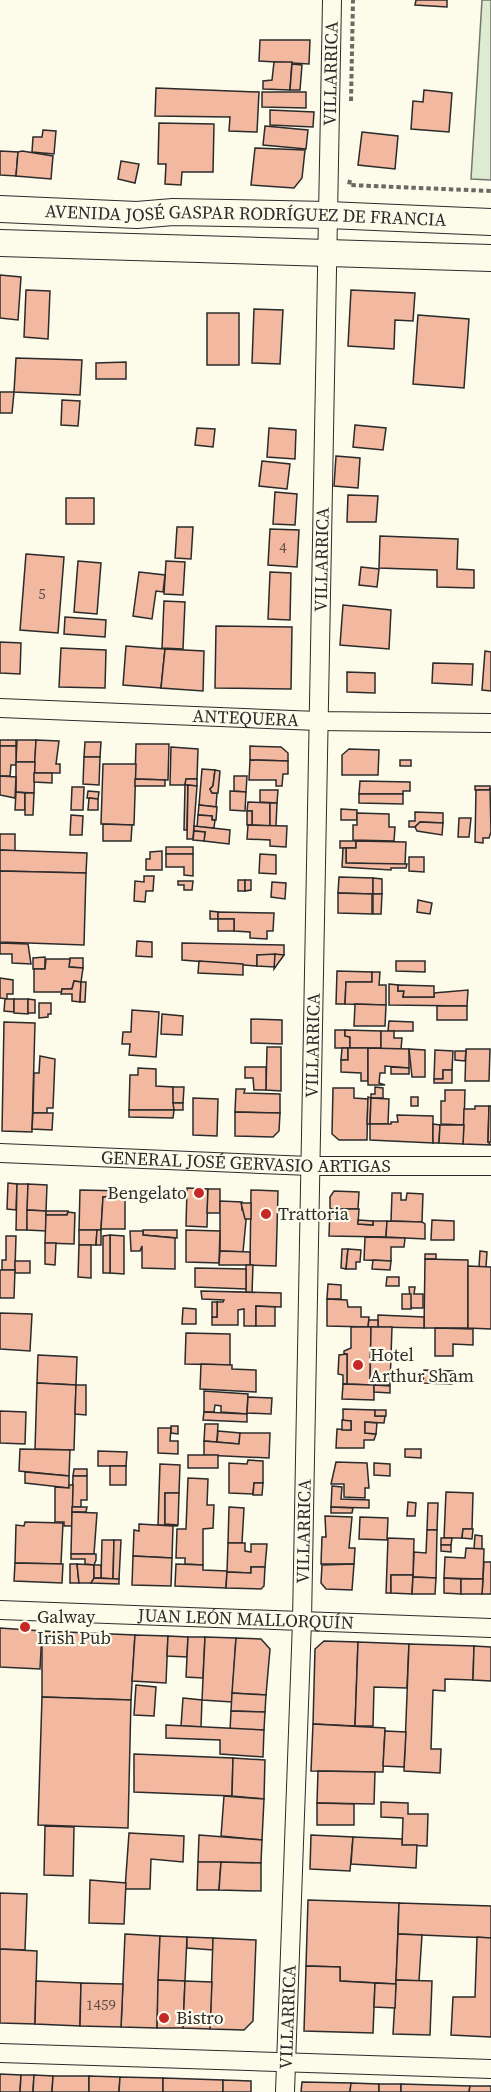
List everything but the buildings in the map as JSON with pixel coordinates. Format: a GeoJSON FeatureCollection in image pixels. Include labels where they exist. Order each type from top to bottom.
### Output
{"type":"FeatureCollection","features":[{"type":"Feature","properties":{"kind":"main road","name":"AVENIDA JOSÉ GASPAR RODRÍGUEZ DE FRANCIA"},"geometry":{"type":"LineString","coordinates":[[0,209],[137,215],[173,212],[328,215],[491,222]]}},
{"type":"Feature","properties":{"kind":"main road","name":"AVENIDA JOSÉ GASPAR RODRÍGUEZ DE FRANCIA"},"geometry":{"type":"LineString","coordinates":[[0,243],[327,251],[491,258]]}},
{"type":"Feature","properties":{"kind":"street","name":"VILLARRICA"},"geometry":{"type":"LineString","coordinates":[[285,2092],[302,1621],[332,0]]}},
{"type":"Feature","properties":{"kind":"street","name":"ANTEQUERA"},"geometry":{"type":"LineString","coordinates":[[0,708],[318,721],[491,723]]}},
{"type":"Feature","properties":{"kind":"street","name":"GENERAL JOSÉ GERVASIO ARTIGAS"},"geometry":{"type":"LineString","coordinates":[[0,1153],[310,1166],[491,1166]]}},
{"type":"Feature","properties":{"kind":"street","name":"JUAN LEÓN MALLORQUÍN"},"geometry":{"type":"LineString","coordinates":[[0,1610],[491,1628]]}},
{"type":"Feature","properties":{"kind":"street"},"geometry":{"type":"LineString","coordinates":[[0,2053],[491,2069]]}},
{"type":"Feature","properties":{"kind":"path"},"geometry":{"type":"LineString","coordinates":[[351,104],[353,0]]}},
{"type":"Feature","properties":{"kind":"path"},"geometry":{"type":"LineString","coordinates":[[350,174],[350,185],[491,191]]}},
{"type":"Feature","properties":{"kind":"green space"},"geometry":{"type":"Polygon","coordinates":[[[482,0],[491,0],[491,180],[471,179],[482,0]]]}},
{"type":"Feature","properties":{"kind":"place","name":"Bengelato"},"geometry":{"type":"Point","coordinates":[199,1193]}},
{"type":"Feature","properties":{"kind":"place","name":"Trattoria"},"geometry":{"type":"Point","coordinates":[266,1214]}},
{"type":"Feature","properties":{"kind":"place","name":"Hotel Arthur Sham"},"geometry":{"type":"Point","coordinates":[358,1365]}},
{"type":"Feature","properties":{"kind":"place","name":"Galway Irish Pub"},"geometry":{"type":"Point","coordinates":[25,1627]}},
{"type":"Feature","properties":{"kind":"place","name":"Bistro"},"geometry":{"type":"Point","coordinates":[164,2018]}}]}
